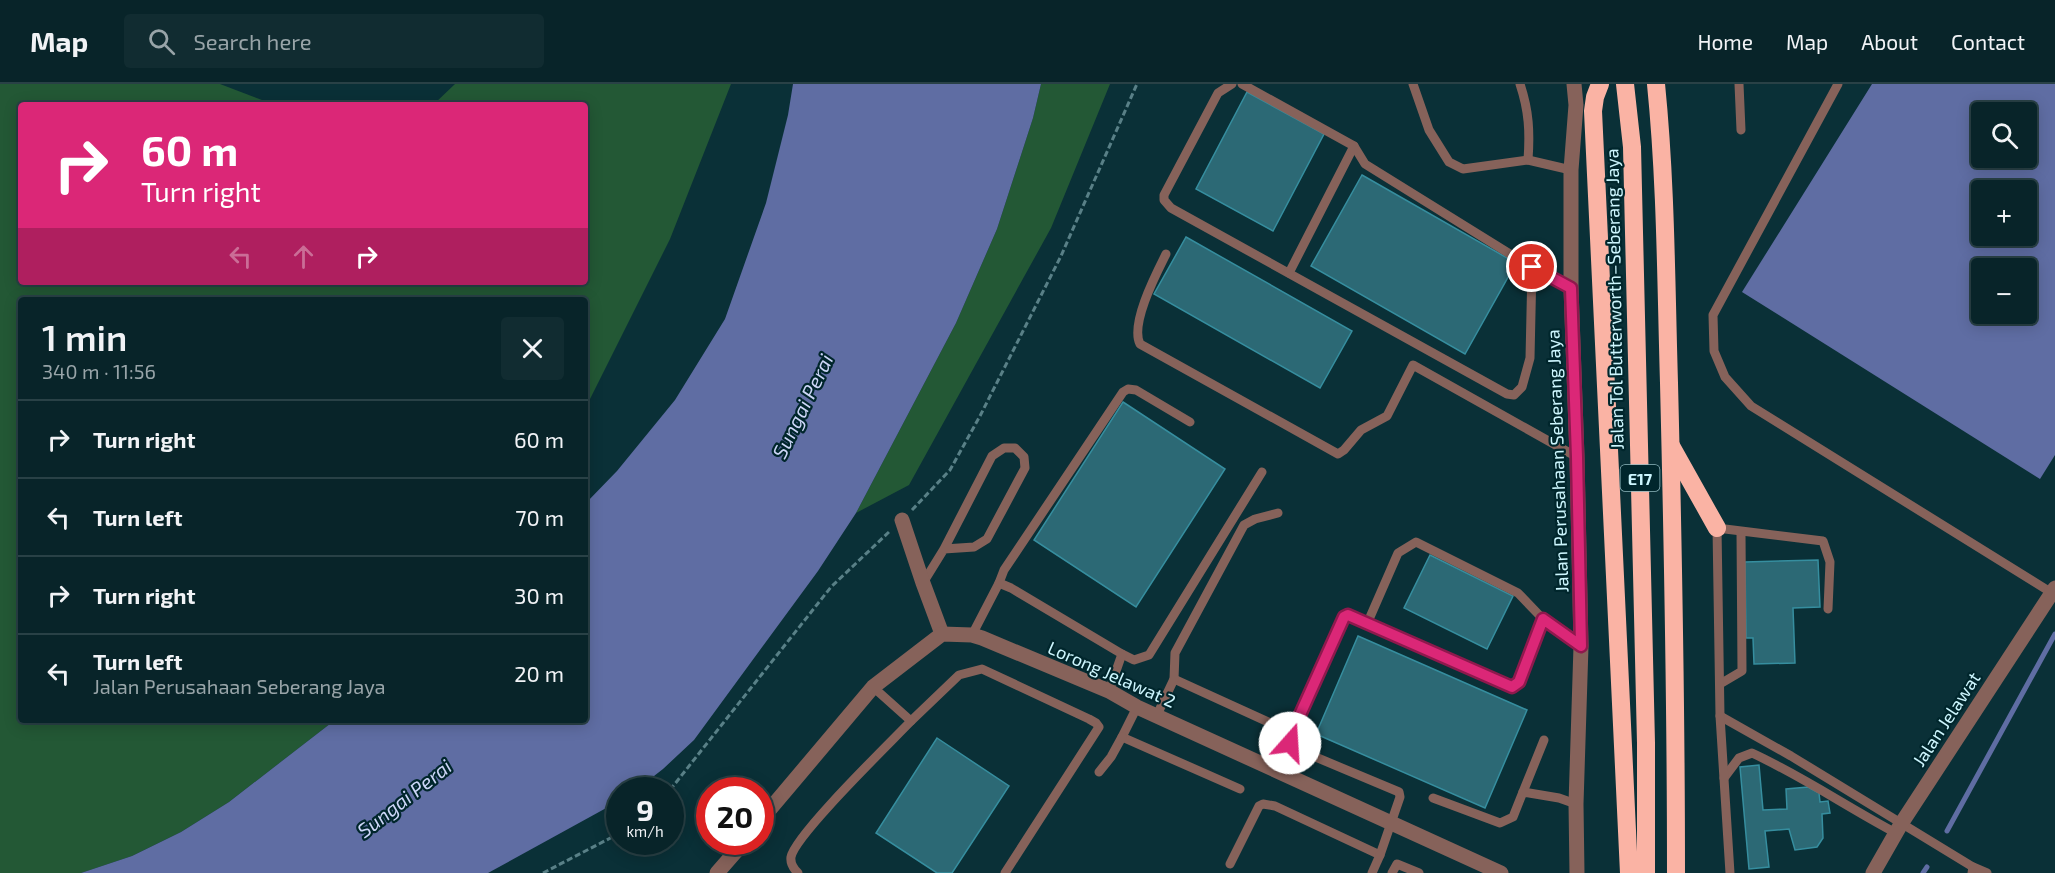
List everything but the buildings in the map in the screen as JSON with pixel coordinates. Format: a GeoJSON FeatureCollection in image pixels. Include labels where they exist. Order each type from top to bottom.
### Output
{"type":"FeatureCollection","features":[{"type":"Feature","properties":{"kind":"highway"},"geometry":{"type":"LineString","coordinates":[[1599,84],[1594,97],[1593,111],[1629,873]]}},
{"type":"Feature","properties":{"kind":"highway","name":"Jalan Tol Butterworth–Seberang Jaya"},"geometry":{"type":"LineString","coordinates":[[1624,84],[1632,147],[1646,731],[1646,873]]}},
{"type":"Feature","properties":{"kind":"highway","name":"E17"},"geometry":{"type":"LineString","coordinates":[[1656,84],[1662,145],[1670,444],[1676,744],[1676,873]]}},
{"type":"Feature","properties":{"kind":"highway"},"geometry":{"type":"LineString","coordinates":[[1670,444],[1717,528]]}},
{"type":"Feature","properties":{"kind":"street","name":"Jalan Perusahaan Seberang Jaya"},"geometry":{"type":"LineString","coordinates":[[1574,84],[1576,105],[1571,170],[1571,288],[1581,646],[1576,804],[1577,873]]}},
{"type":"Feature","properties":{"kind":"street"},"geometry":{"type":"LineString","coordinates":[[774,804],[873,687],[942,634],[922,583],[902,520]]}},
{"type":"Feature","properties":{"kind":"street","name":"Jalan Jelawat"},"geometry":{"type":"LineString","coordinates":[[1873,873],[1899,828],[2053,591]]}},
{"type":"Feature","properties":{"kind":"street","name":"Lorong Jelawat 2"},"geometry":{"type":"LineString","coordinates":[[942,634],[972,634],[1109,692],[1137,707],[1501,873]]}},
{"type":"Feature","properties":{"kind":"street"},"geometry":{"type":"LineString","coordinates":[[717,873],[733,855]]}},
{"type":"Feature","properties":{"kind":"lane"},"geometry":{"type":"LineString","coordinates":[[1232,84],[1218,93],[1164,200],[1171,208],[1508,394],[1514,395],[1522,387],[1530,358],[1532,267]]}},
{"type":"Feature","properties":{"kind":"lane"},"geometry":{"type":"LineString","coordinates":[[1242,84],[1354,146],[1365,164],[1532,267],[1571,288]]}},
{"type":"Feature","properties":{"kind":"lane"},"geometry":{"type":"LineString","coordinates":[[1413,84],[1429,130],[1449,162],[1463,169],[1528,160],[1571,170]]}},
{"type":"Feature","properties":{"kind":"lane"},"geometry":{"type":"LineString","coordinates":[[1520,84],[1525,98],[1530,129],[1528,160]]}},
{"type":"Feature","properties":{"kind":"lane"},"geometry":{"type":"LineString","coordinates":[[1739,84],[1741,130]]}},
{"type":"Feature","properties":{"kind":"lane"},"geometry":{"type":"LineString","coordinates":[[1838,84],[1713,315],[1714,351],[1725,377],[1751,406],[2053,591]]}},
{"type":"Feature","properties":{"kind":"lane"},"geometry":{"type":"LineString","coordinates":[[1289,273],[1354,146]]}},
{"type":"Feature","properties":{"kind":"lane"},"geometry":{"type":"LineString","coordinates":[[1166,254],[1147,293],[1137,333],[1140,344],[1338,454],[1361,430],[1387,416],[1413,364],[1577,457]]}},
{"type":"Feature","properties":{"kind":"lane"},"geometry":{"type":"LineString","coordinates":[[972,634],[1004,570],[1123,392],[1128,388],[1136,390],[1190,422]]}},
{"type":"Feature","properties":{"kind":"lane"},"geometry":{"type":"LineString","coordinates":[[922,583],[944,549],[992,456],[1004,448],[1015,448],[1024,458],[1025,468],[987,539],[974,547],[944,549]]}},
{"type":"Feature","properties":{"kind":"lane"},"geometry":{"type":"LineString","coordinates":[[999,583],[1134,660],[1149,655],[1262,472]]}},
{"type":"Feature","properties":{"kind":"lane"},"geometry":{"type":"LineString","coordinates":[[1157,715],[1174,679],[1175,653],[1244,525],[1254,519],[1278,513]]}},
{"type":"Feature","properties":{"kind":"lane"},"geometry":{"type":"LineString","coordinates":[[1730,873],[1720,716],[1717,528],[1822,541],[1830,562],[1828,609]]}},
{"type":"Feature","properties":{"kind":"lane"},"geometry":{"type":"LineString","coordinates":[[1720,684],[1742,671],[1741,532]]}},
{"type":"Feature","properties":{"kind":"lane"},"geometry":{"type":"LineString","coordinates":[[1367,624],[1398,553],[1416,542],[1518,593],[1543,619],[1581,646]]}},
{"type":"Feature","properties":{"kind":"lane"},"geometry":{"type":"LineString","coordinates":[[1372,873],[1400,797],[1399,792],[1294,748],[1290,743],[1290,737],[1344,617],[1348,615],[1512,687],[1519,682],[1543,619]]}},
{"type":"Feature","properties":{"kind":"lane"},"geometry":{"type":"LineString","coordinates":[[1109,692],[1122,654]]}},
{"type":"Feature","properties":{"kind":"lane"},"geometry":{"type":"LineString","coordinates":[[798,873],[791,865],[791,856],[806,832],[911,721],[959,675],[982,669],[1089,719],[1099,727],[1005,873]]}},
{"type":"Feature","properties":{"kind":"lane"},"geometry":{"type":"LineString","coordinates":[[1174,679],[1277,726]]}},
{"type":"Feature","properties":{"kind":"lane"},"geometry":{"type":"LineString","coordinates":[[873,687],[911,721]]}},
{"type":"Feature","properties":{"kind":"lane"},"geometry":{"type":"LineString","coordinates":[[1099,772],[1111,757],[1137,707]]}},
{"type":"Feature","properties":{"kind":"lane"},"geometry":{"type":"LineString","coordinates":[[1720,716],[1791,756],[1899,828],[1972,870],[1987,873]]}},
{"type":"Feature","properties":{"kind":"lane"},"geometry":{"type":"LineString","coordinates":[[1122,737],[1240,789]]}},
{"type":"Feature","properties":{"kind":"lane"},"geometry":{"type":"LineString","coordinates":[[1433,798],[1500,823],[1513,817],[1544,740]]}},
{"type":"Feature","properties":{"kind":"lane"},"geometry":{"type":"LineString","coordinates":[[1724,778],[1739,758],[1752,753],[1786,768],[1859,813],[1899,828]]}},
{"type":"Feature","properties":{"kind":"lane"},"geometry":{"type":"LineString","coordinates":[[1523,792],[1559,798],[1576,804]]}},
{"type":"Feature","properties":{"kind":"lane"},"geometry":{"type":"LineString","coordinates":[[1230,864],[1259,806],[1263,804],[1275,807],[1380,855]]}},
{"type":"Feature","properties":{"kind":"lane"},"geometry":{"type":"LineString","coordinates":[[1392,873],[1397,864],[1419,873]]}},
{"type":"Feature","properties":{"kind":"path"},"geometry":{"type":"LineString","coordinates":[[680,777],[831,587],[902,520],[950,470],[1061,256],[1137,84]]}},
{"type":"Feature","properties":{"kind":"path"},"geometry":{"type":"LineString","coordinates":[[543,873],[606,840]]}},
{"type":"Feature","properties":{"kind":"green space"},"geometry":{"type":"Polygon","coordinates":[[[0,84],[220,84],[267,102],[18,102],[18,285],[588,285],[588,102],[436,102],[455,84],[731,84],[670,239],[588,403],[588,297],[18,297],[18,723],[331,723],[229,802],[181,832],[132,856],[81,873],[0,873],[0,84]]]}},
{"type":"Feature","properties":{"kind":"green space"},"geometry":{"type":"Polygon","coordinates":[[[1041,84],[1110,84],[1051,228],[909,485],[856,513],[956,323],[997,229],[1033,118],[1041,84]]]}},
{"type":"Feature","properties":{"kind":"water","name":"Sungai Perai"},"geometry":{"type":"Polygon","coordinates":[[[793,84],[1041,84],[1033,118],[997,229],[956,323],[856,513],[818,571],[694,740],[653,777],[606,777],[606,808],[488,873],[81,873],[132,856],[181,832],[229,802],[331,723],[588,723],[588,501],[617,471],[675,400],[725,319],[766,203],[788,115],[793,84]]]}},
{"type":"Feature","properties":{"kind":"water"},"geometry":{"type":"Polygon","coordinates":[[[1872,84],[2055,84],[2055,455],[2040,479],[1742,292],[1872,84]]]}},
{"type":"Feature","properties":{"kind":"waterway"},"geometry":{"type":"LineString","coordinates":[[1947,831],[2055,634]]}},
{"type":"Feature","properties":{"kind":"waterway"},"geometry":{"type":"LineString","coordinates":[[1923,873],[1927,867]]}},
{"type":"Feature","properties":{"kind":"route"},"geometry":{"type":"LineString","coordinates":[[1290,743],[1290,737],[1344,617],[1348,615],[1512,687],[1519,682],[1543,619],[1581,646],[1571,288],[1532,267]]}}]}
